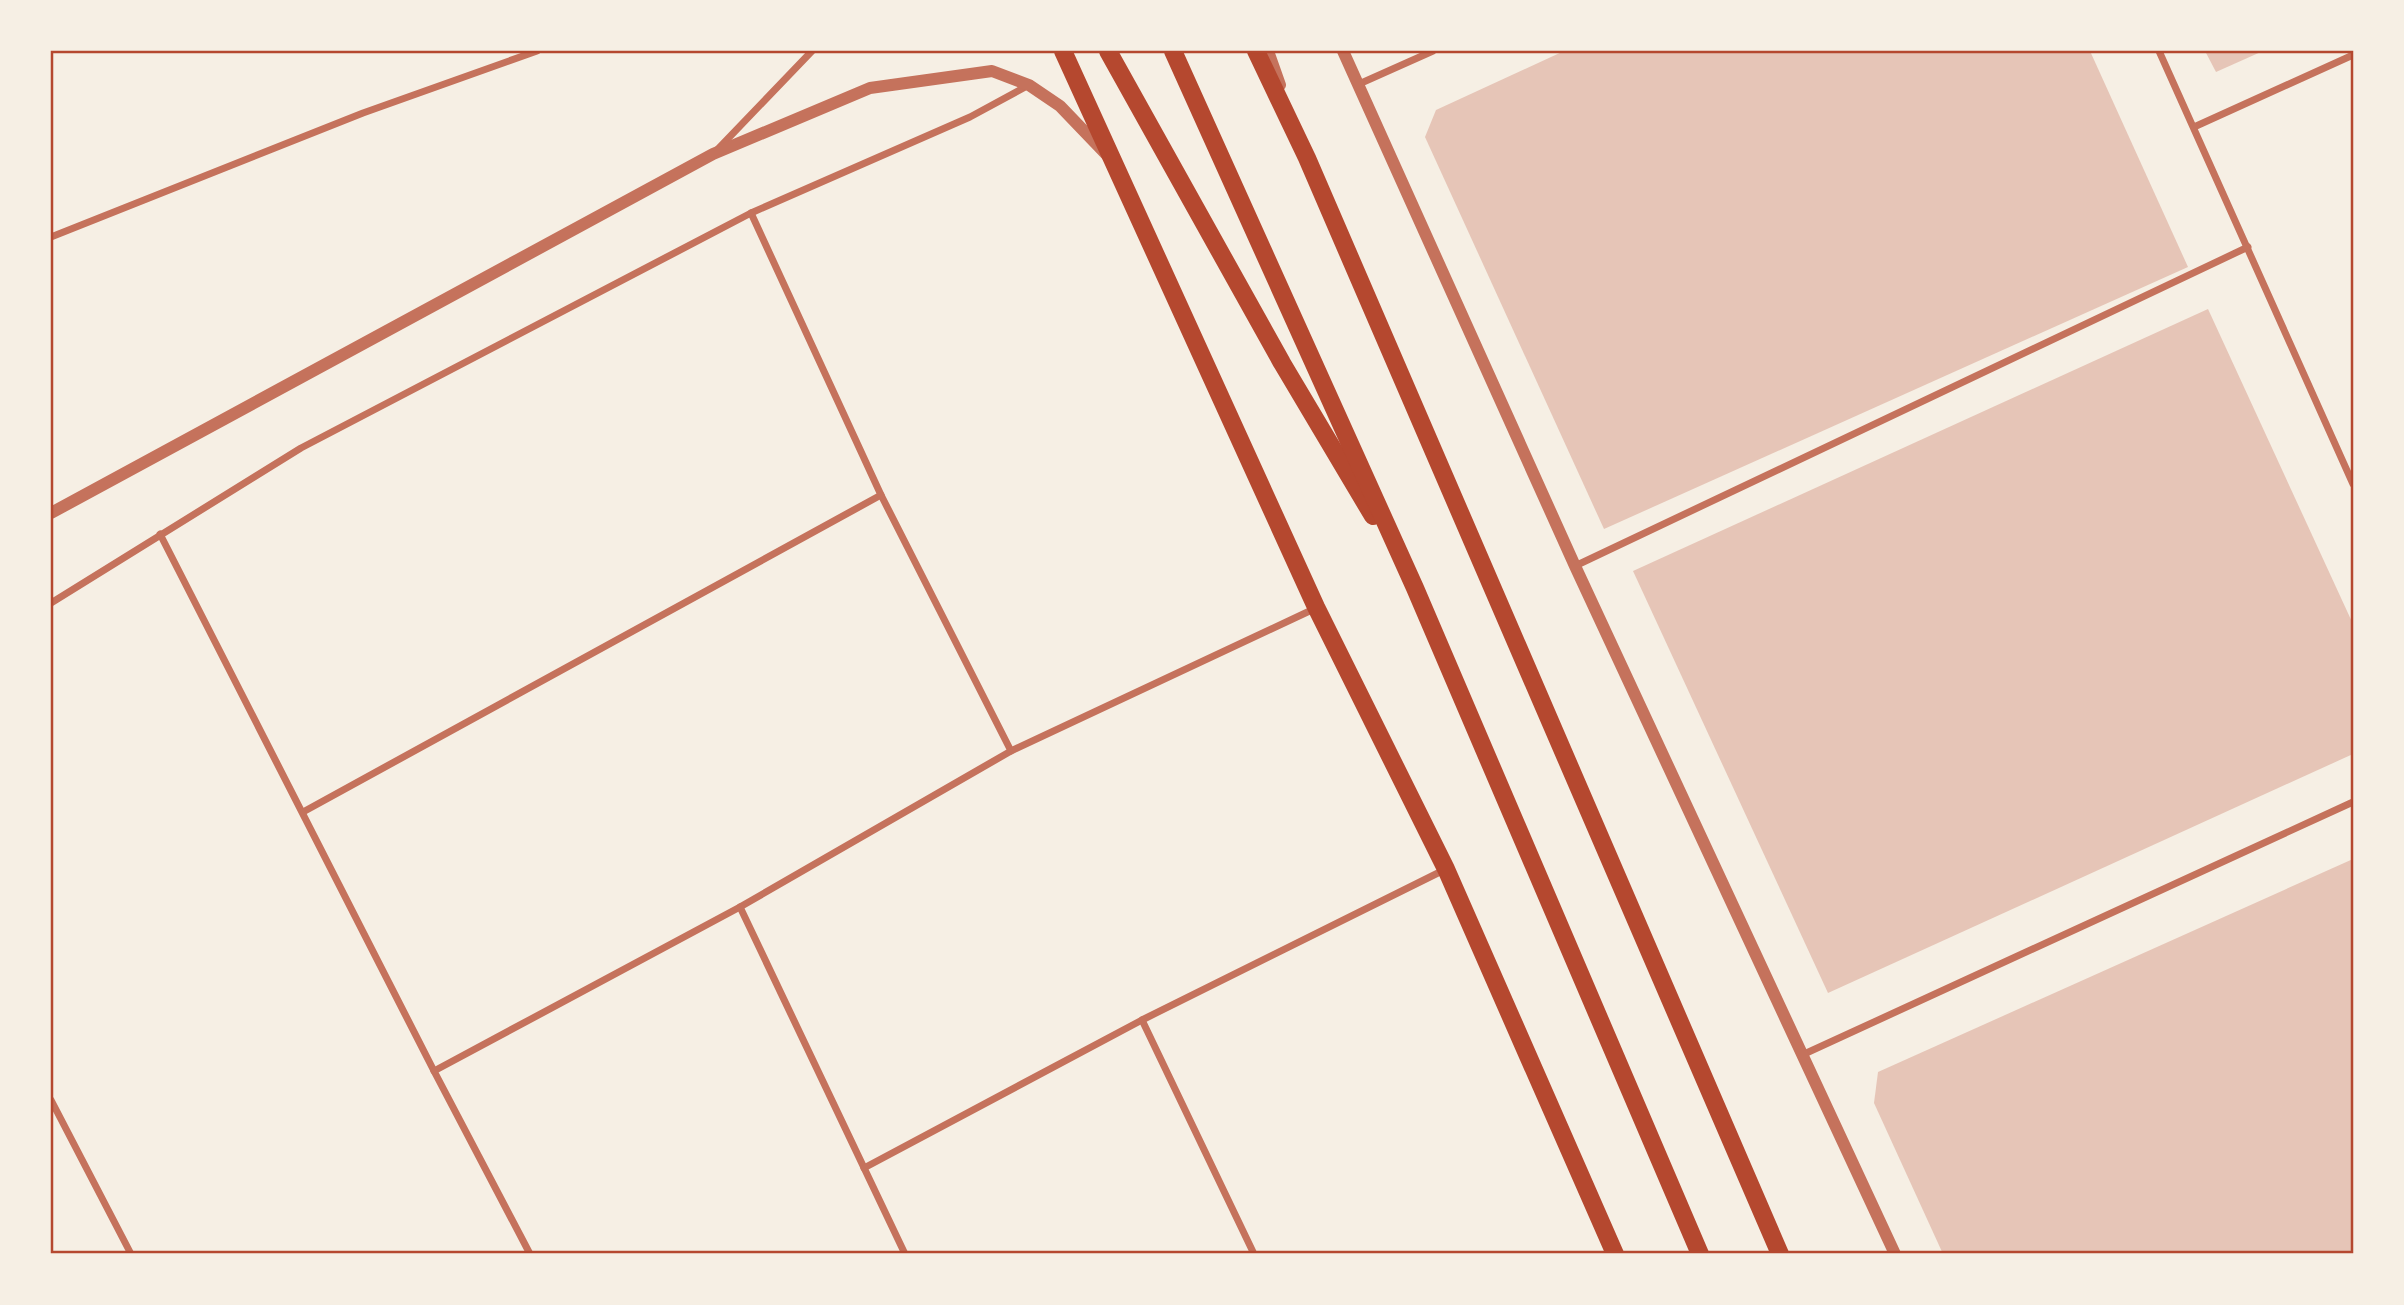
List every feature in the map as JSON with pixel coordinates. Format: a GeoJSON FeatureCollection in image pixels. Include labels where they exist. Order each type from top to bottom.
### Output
{"type":"FeatureCollection","features":[{"type":"Feature","properties":{"kind":"main road"},"geometry":{"type":"LineString","coordinates":[[1063,51],[1316,607],[1446,869],[1615,1254]]}},
{"type":"Feature","properties":{"kind":"main road"},"geometry":{"type":"LineString","coordinates":[[1108,51],[1282,363],[1415,587]]}},
{"type":"Feature","properties":{"kind":"main road"},"geometry":{"type":"LineString","coordinates":[[1173,51],[1415,587],[1700,1254]]}},
{"type":"Feature","properties":{"kind":"main road"},"geometry":{"type":"LineString","coordinates":[[1256,51],[1307,158],[1780,1254]]}},
{"type":"Feature","properties":{"kind":"street"},"geometry":{"type":"LineString","coordinates":[[51,237],[363,113],[537,51]]}},
{"type":"Feature","properties":{"kind":"street"},"geometry":{"type":"LineString","coordinates":[[713,154],[812,51]]}},
{"type":"Feature","properties":{"kind":"street"},"geometry":{"type":"LineString","coordinates":[[1268,51],[1307,158]]}},
{"type":"Feature","properties":{"kind":"street"},"geometry":{"type":"LineString","coordinates":[[1343,51],[1575,566],[1895,1254]]}},
{"type":"Feature","properties":{"kind":"street"},"geometry":{"type":"LineString","coordinates":[[1359,84],[1433,51]]}},
{"type":"Feature","properties":{"kind":"street"},"geometry":{"type":"LineString","coordinates":[[2160,51],[2353,484]]}},
{"type":"Feature","properties":{"kind":"street"},"geometry":{"type":"LineString","coordinates":[[2193,127],[2353,55]]}},
{"type":"Feature","properties":{"kind":"street"},"geometry":{"type":"LineString","coordinates":[[51,513],[713,154],[870,88],[992,71],[1029,85],[1060,106],[1114,163]]}},
{"type":"Feature","properties":{"kind":"street"},"geometry":{"type":"LineString","coordinates":[[51,603],[301,448],[751,214],[970,117],[1029,85]]}},
{"type":"Feature","properties":{"kind":"street"},"geometry":{"type":"LineString","coordinates":[[751,214],[881,495],[1011,751]]}},
{"type":"Feature","properties":{"kind":"street"},"geometry":{"type":"LineString","coordinates":[[1575,566],[2248,247]]}},
{"type":"Feature","properties":{"kind":"street"},"geometry":{"type":"LineString","coordinates":[[303,812],[881,495]]}},
{"type":"Feature","properties":{"kind":"street"},"geometry":{"type":"LineString","coordinates":[[160,534],[530,1254]]}},
{"type":"Feature","properties":{"kind":"street"},"geometry":{"type":"LineString","coordinates":[[434,1071],[740,907],[1011,751],[1316,607]]}},
{"type":"Feature","properties":{"kind":"street"},"geometry":{"type":"LineString","coordinates":[[1802,1055],[2353,803]]}},
{"type":"Feature","properties":{"kind":"street"},"geometry":{"type":"LineString","coordinates":[[864,1168],[1142,1020],[1446,869]]}},
{"type":"Feature","properties":{"kind":"street"},"geometry":{"type":"LineString","coordinates":[[740,907],[905,1254]]}},
{"type":"Feature","properties":{"kind":"street"},"geometry":{"type":"LineString","coordinates":[[1142,1020],[1254,1254]]}},
{"type":"Feature","properties":{"kind":"street"},"geometry":{"type":"LineString","coordinates":[[51,1100],[131,1254]]}},
{"type":"Feature","properties":{"kind":"building"},"geometry":{"type":"Polygon","coordinates":[[[1564,51],[2090,51],[2188,267],[1604,529],[1425,137],[1436,110],[1564,51]]]}},
{"type":"Feature","properties":{"kind":"building"},"geometry":{"type":"Polygon","coordinates":[[[2205,51],[2263,51],[2216,72],[2205,51]]]}},
{"type":"Feature","properties":{"kind":"building"},"geometry":{"type":"Polygon","coordinates":[[[2208,309],[2353,624],[2353,754],[1828,993],[1633,571],[2208,309]]]}},
{"type":"Feature","properties":{"kind":"building"},"geometry":{"type":"Polygon","coordinates":[[[2353,859],[2353,1254],[1943,1254],[1874,1103],[1878,1072],[2353,859]]]}}]}
